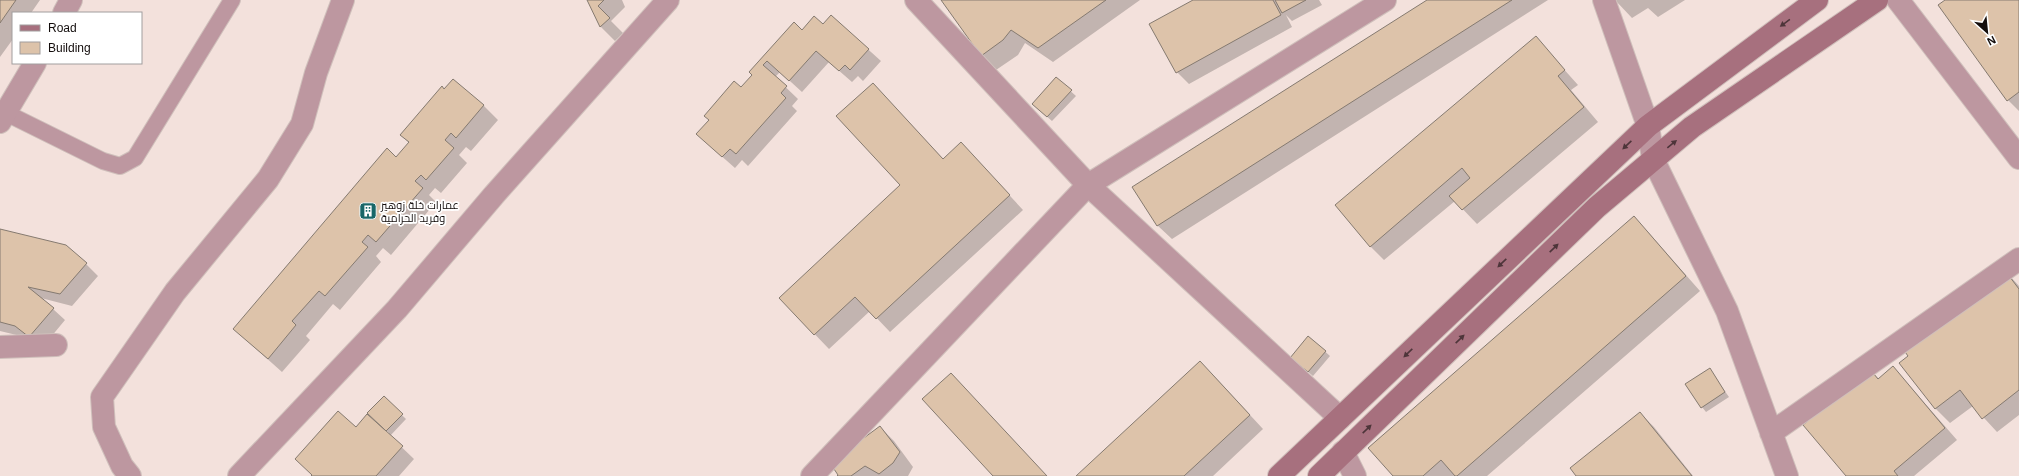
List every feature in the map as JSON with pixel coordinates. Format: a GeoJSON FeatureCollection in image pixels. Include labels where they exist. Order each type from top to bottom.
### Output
{"type":"FeatureCollection","features":[{"type":"Feature","properties":{"kind":"street"},"geometry":{"type":"LineString","coordinates":[[65,12],[71,0]]}},
{"type":"Feature","properties":{"kind":"street"},"geometry":{"type":"LineString","coordinates":[[130,476],[122,466],[104,427],[102,398],[175,292],[268,179],[302,124],[316,73],[343,0]]}},
{"type":"Feature","properties":{"kind":"street"},"geometry":{"type":"LineString","coordinates":[[239,476],[397,309],[494,195],[668,0]]}},
{"type":"Feature","properties":{"kind":"street"},"geometry":{"type":"LineString","coordinates":[[916,0],[1088,185],[1340,418]]}},
{"type":"Feature","properties":{"kind":"street"},"geometry":{"type":"LineString","coordinates":[[812,476],[1088,185],[1385,0]]}},
{"type":"Feature","properties":{"kind":"street"},"geometry":{"type":"LineString","coordinates":[[1604,0],[1648,126],[1653,159],[1727,311],[1787,476]]}},
{"type":"Feature","properties":{"kind":"street"},"geometry":{"type":"LineString","coordinates":[[1279,476],[1648,126],[1817,0]]}},
{"type":"Feature","properties":{"kind":"street"},"geometry":{"type":"LineString","coordinates":[[1319,476],[1597,207],[1653,159],[1692,127],[1877,0]]}},
{"type":"Feature","properties":{"kind":"street"},"geometry":{"type":"LineString","coordinates":[[1898,0],[2019,158]]}},
{"type":"Feature","properties":{"kind":"street"},"geometry":{"type":"LineString","coordinates":[[2,115],[33,64]]}},
{"type":"Feature","properties":{"kind":"street"},"geometry":{"type":"LineString","coordinates":[[1772,433],[2019,259]]}},
{"type":"Feature","properties":{"kind":"street"},"geometry":{"type":"LineString","coordinates":[[0,347],[56,345]]}},
{"type":"Feature","properties":{"kind":"street"},"geometry":{"type":"LineString","coordinates":[[1343,452],[1355,476]]}},
{"type":"Feature","properties":{"kind":"lane"},"geometry":{"type":"LineString","coordinates":[[2,115],[103,161],[120,166],[135,158],[232,0]]}},
{"type":"Feature","properties":{"kind":"building"},"geometry":{"type":"Polygon","coordinates":[[[0,0],[16,0],[0,23],[0,0]]]}},
{"type":"Feature","properties":{"kind":"building"},"geometry":{"type":"Polygon","coordinates":[[[587,0],[604,0],[598,6],[610,18],[600,27],[587,0]]]}},
{"type":"Feature","properties":{"kind":"building"},"geometry":{"type":"Polygon","coordinates":[[[941,0],[1106,0],[1038,48],[1011,30],[1003,40],[981,56],[941,0]]]}},
{"type":"Feature","properties":{"kind":"building"},"geometry":{"type":"Polygon","coordinates":[[[1193,0],[1273,0],[1281,15],[1176,73],[1149,24],[1193,0]]]}},
{"type":"Feature","properties":{"kind":"building"},"geometry":{"type":"Polygon","coordinates":[[[1275,0],[1306,0],[1282,13],[1275,0]]]}},
{"type":"Feature","properties":{"kind":"building"},"geometry":{"type":"Polygon","coordinates":[[[1427,0],[1512,0],[1157,226],[1132,187],[1427,0]]]}},
{"type":"Feature","properties":{"kind":"building"},"geometry":{"type":"Polygon","coordinates":[[[1945,0],[2019,0],[2019,92],[2007,101],[1938,5],[1945,0]]]}},
{"type":"Feature","properties":{"kind":"building"},"geometry":{"type":"Polygon","coordinates":[[[831,15],[869,49],[850,70],[845,65],[839,71],[816,51],[789,81],[767,61],[763,65],[787,86],[781,93],[786,98],[736,154],[730,149],[722,157],[696,134],[709,120],[704,116],[734,81],[741,87],[752,75],[749,72],[794,22],[802,30],[814,16],[823,24],[831,15]]]}},
{"type":"Feature","properties":{"kind":"building"},"geometry":{"type":"Polygon","coordinates":[[[1536,36],[1565,70],[1558,76],[1584,107],[1462,210],[1449,196],[1470,178],[1462,168],[1370,247],[1335,205],[1536,36]]]}},
{"type":"Feature","properties":{"kind":"building"},"geometry":{"type":"Polygon","coordinates":[[[1056,77],[1072,90],[1047,117],[1032,104],[1056,77]]]}},
{"type":"Feature","properties":{"kind":"building","name":"عمارات خلة زوهير وفريد الحرامية"},"geometry":{"type":"Polygon","coordinates":[[[453,79],[484,105],[456,138],[451,133],[445,140],[454,148],[426,180],[421,175],[415,181],[423,188],[376,242],[368,235],[362,242],[368,247],[325,296],[319,291],[292,321],[296,325],[268,359],[233,329],[387,148],[396,157],[409,142],[400,135],[442,86],[444,89],[453,79]]]}},
{"type":"Feature","properties":{"kind":"building"},"geometry":{"type":"Polygon","coordinates":[[[873,83],[943,159],[961,142],[1010,195],[876,319],[855,297],[814,335],[779,298],[900,185],[836,116],[873,83]]]}},
{"type":"Feature","properties":{"kind":"building"},"geometry":{"type":"Polygon","coordinates":[[[1634,216],[1686,276],[1457,476],[1455,476],[1441,460],[1423,476],[1393,476],[1368,448],[1634,216]]]}},
{"type":"Feature","properties":{"kind":"building"},"geometry":{"type":"Polygon","coordinates":[[[0,229],[66,245],[87,263],[60,294],[28,287],[54,308],[29,337],[15,326],[0,322],[0,229]]]}},
{"type":"Feature","properties":{"kind":"building"},"geometry":{"type":"Polygon","coordinates":[[[2000,264],[2019,289],[2019,390],[1982,419],[1960,390],[1935,409],[1899,363],[1908,356],[1903,349],[2000,264]]]}},
{"type":"Feature","properties":{"kind":"building"},"geometry":{"type":"Polygon","coordinates":[[[1308,336],[1326,351],[1308,372],[1290,358],[1308,336]]]}},
{"type":"Feature","properties":{"kind":"building"},"geometry":{"type":"Polygon","coordinates":[[[1200,361],[1250,415],[1184,476],[1076,476],[1200,361]]]}},
{"type":"Feature","properties":{"kind":"building"},"geometry":{"type":"Polygon","coordinates":[[[1893,366],[1945,428],[1894,471],[1898,476],[1846,476],[1803,425],[1869,368],[1878,379],[1893,366]]]}},
{"type":"Feature","properties":{"kind":"building"},"geometry":{"type":"Polygon","coordinates":[[[1710,368],[1725,392],[1701,408],[1685,384],[1710,368]]]}},
{"type":"Feature","properties":{"kind":"building"},"geometry":{"type":"Polygon","coordinates":[[[951,373],[1047,476],[993,476],[922,399],[951,373]]]}},
{"type":"Feature","properties":{"kind":"building"},"geometry":{"type":"Polygon","coordinates":[[[384,396],[403,414],[386,431],[367,413],[384,396]]]}},
{"type":"Feature","properties":{"kind":"building"},"geometry":{"type":"Polygon","coordinates":[[[338,411],[356,427],[367,414],[403,446],[376,476],[311,476],[312,475],[295,459],[338,411]]]}},
{"type":"Feature","properties":{"kind":"building"},"geometry":{"type":"Polygon","coordinates":[[[1640,412],[1692,476],[1576,476],[1570,468],[1640,412]]]}},
{"type":"Feature","properties":{"kind":"building"},"geometry":{"type":"Polygon","coordinates":[[[880,426],[900,452],[893,463],[879,474],[865,466],[851,476],[837,476],[838,475],[830,463],[880,426]]]}},
{"type":"Feature","properties":{"kind":"place","name":"عمارات خلة زوهير وفريد الحرامية"},"geometry":{"type":"Point","coordinates":[368,211]}}]}
